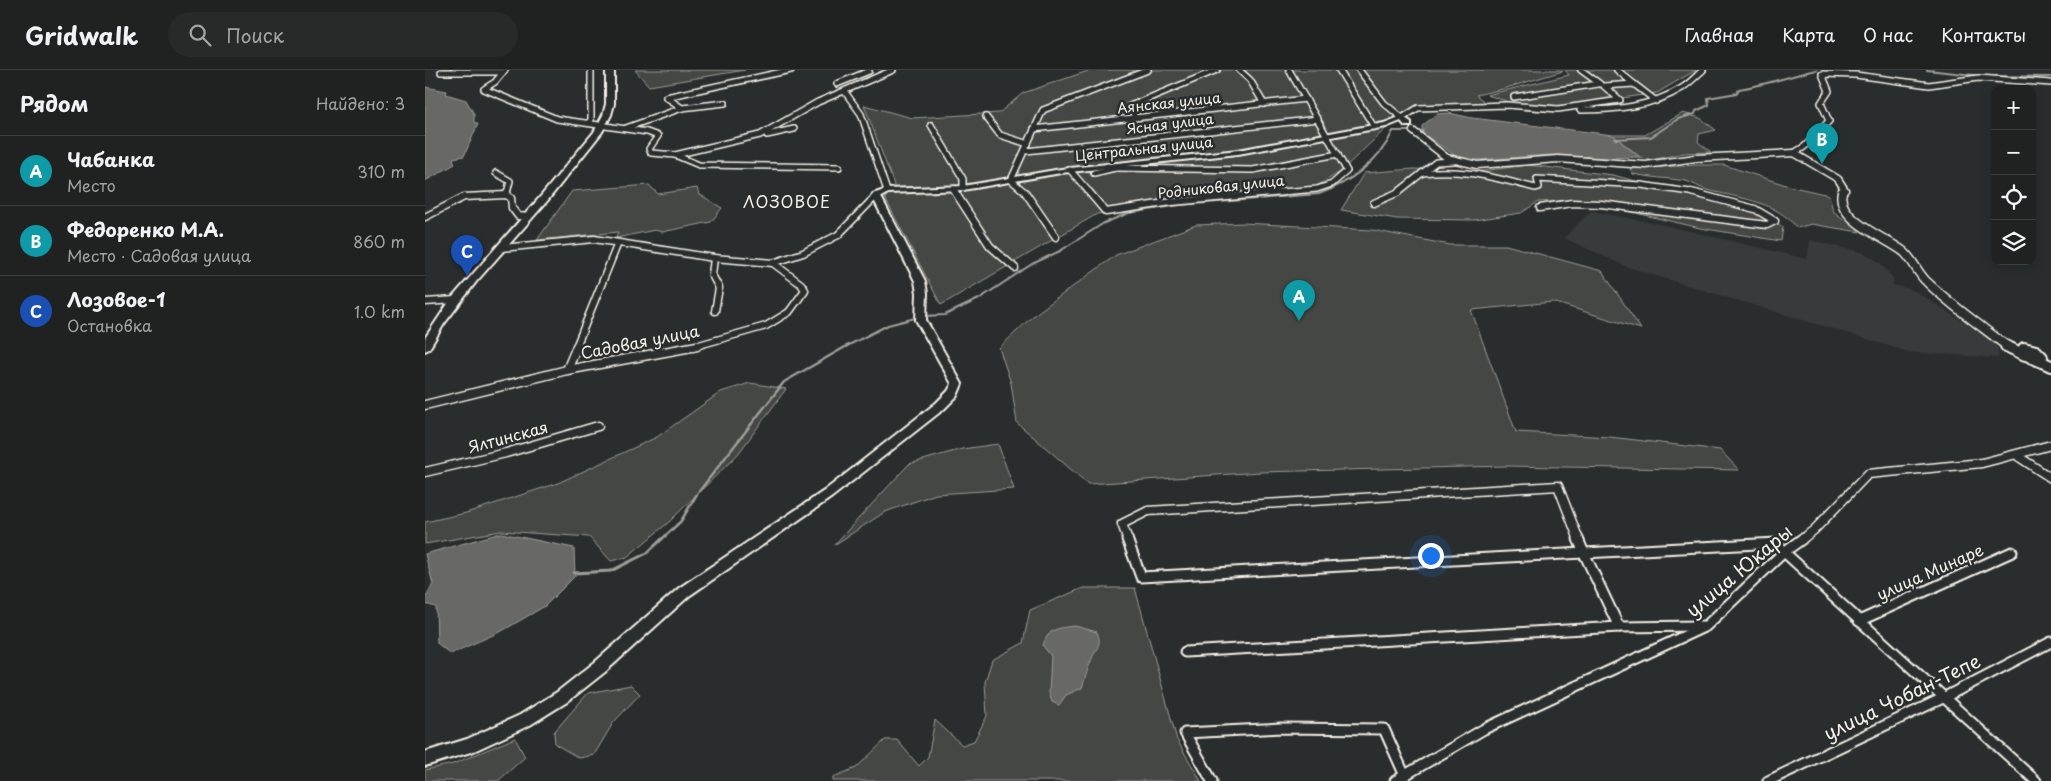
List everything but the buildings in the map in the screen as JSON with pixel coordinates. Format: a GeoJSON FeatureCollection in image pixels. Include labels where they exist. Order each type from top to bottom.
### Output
{"type":"FeatureCollection","features":[{"type":"Feature","properties":{"kind":"main road"},"geometry":{"type":"LineString","coordinates":[[425,347],[436,327],[457,300],[583,152],[607,115],[611,98],[609,70]]}},
{"type":"Feature","properties":{"kind":"main road"},"geometry":{"type":"LineString","coordinates":[[1401,118],[1408,124]]}},
{"type":"Feature","properties":{"kind":"main road","name":"Центральная улица"},"geometry":{"type":"LineString","coordinates":[[887,191],[963,188],[1070,170],[1237,152],[1386,125],[1401,118]]}},
{"type":"Feature","properties":{"kind":"main road"},"geometry":{"type":"LineString","coordinates":[[1386,125],[1408,124]]}},
{"type":"Feature","properties":{"kind":"main road"},"geometry":{"type":"LineString","coordinates":[[425,759],[469,746],[525,720],[562,697],[600,667],[684,592],[828,494],[940,406],[953,393],[957,384],[921,320],[922,293],[920,282],[876,196],[887,191]]}},
{"type":"Feature","properties":{"kind":"street"},"geometry":{"type":"LineString","coordinates":[[588,123],[591,120],[591,70]]}},
{"type":"Feature","properties":{"kind":"street"},"geometry":{"type":"LineString","coordinates":[[682,108],[682,106],[666,97],[791,70]]}},
{"type":"Feature","properties":{"kind":"street"},"geometry":{"type":"LineString","coordinates":[[837,84],[870,70],[880,76]]}},
{"type":"Feature","properties":{"kind":"street"},"geometry":{"type":"LineString","coordinates":[[760,136],[818,102],[893,70]]}},
{"type":"Feature","properties":{"kind":"street"},"geometry":{"type":"LineString","coordinates":[[1056,237],[1022,188],[1011,180],[1026,151],[1035,129],[1037,117],[1043,110],[1148,70]]}},
{"type":"Feature","properties":{"kind":"street"},"geometry":{"type":"LineString","coordinates":[[1135,118],[1130,106],[1217,70]]}},
{"type":"Feature","properties":{"kind":"street"},"geometry":{"type":"LineString","coordinates":[[1239,70],[1250,80],[1265,104]]}},
{"type":"Feature","properties":{"kind":"street","name":"Родниковая улица"},"geometry":{"type":"LineString","coordinates":[[1070,170],[1106,212],[1121,212],[1172,202],[1317,189],[1332,184],[1347,171],[1289,70]]}},
{"type":"Feature","properties":{"kind":"street"},"geometry":{"type":"LineString","coordinates":[[1339,70],[1374,126]]}},
{"type":"Feature","properties":{"kind":"street"},"geometry":{"type":"LineString","coordinates":[[1359,70],[1384,103],[1401,118],[1418,108],[1507,105],[1558,109],[1623,109],[1656,101],[1683,87],[1703,70]]}},
{"type":"Feature","properties":{"kind":"street"},"geometry":{"type":"LineString","coordinates":[[1558,109],[1620,100],[1581,70]]}},
{"type":"Feature","properties":{"kind":"street"},"geometry":{"type":"LineString","coordinates":[[1617,70],[1656,101]]}},
{"type":"Feature","properties":{"kind":"street"},"geometry":{"type":"LineString","coordinates":[[504,71],[495,82],[484,89],[557,119],[658,136],[649,151],[675,155],[699,165],[839,167]]}},
{"type":"Feature","properties":{"kind":"street"},"geometry":{"type":"LineString","coordinates":[[441,72],[504,71]]}},
{"type":"Feature","properties":{"kind":"street"},"geometry":{"type":"LineString","coordinates":[[1795,154],[1824,128],[1829,121],[1821,103],[1829,91],[1822,74],[1856,76],[1919,85],[1978,78],[2051,83]]}},
{"type":"Feature","properties":{"kind":"street"},"geometry":{"type":"LineString","coordinates":[[1514,97],[1601,85],[1634,84]]}},
{"type":"Feature","properties":{"kind":"street"},"geometry":{"type":"LineString","coordinates":[[845,92],[861,114],[867,137],[887,191]]}},
{"type":"Feature","properties":{"kind":"street","name":"Аянская улица"},"geometry":{"type":"LineString","coordinates":[[1035,129],[1306,99]]}},
{"type":"Feature","properties":{"kind":"street"},"geometry":{"type":"LineString","coordinates":[[624,129],[682,108],[725,102]]}},
{"type":"Feature","properties":{"kind":"street"},"geometry":{"type":"LineString","coordinates":[[986,116],[1000,135],[1028,144]]}},
{"type":"Feature","properties":{"kind":"street","name":"Ясная улица"},"geometry":{"type":"LineString","coordinates":[[1026,151],[1318,119]]}},
{"type":"Feature","properties":{"kind":"street"},"geometry":{"type":"LineString","coordinates":[[1408,124],[1413,131],[1454,161]]}},
{"type":"Feature","properties":{"kind":"street"},"geometry":{"type":"LineString","coordinates":[[931,125],[963,179],[963,188]]}},
{"type":"Feature","properties":{"kind":"street"},"geometry":{"type":"LineString","coordinates":[[675,155],[794,129]]}},
{"type":"Feature","properties":{"kind":"street"},"geometry":{"type":"LineString","coordinates":[[1094,173],[1111,167],[1253,170],[1338,154]]}},
{"type":"Feature","properties":{"kind":"street"},"geometry":{"type":"LineString","coordinates":[[1374,203],[1398,193],[1436,162],[1454,161],[1477,165],[1558,159],[1646,165],[1696,158],[1795,154],[1837,179],[1845,190],[1841,193],[1845,207],[1857,222],[1905,253],[1928,282],[2009,348],[2041,358],[2047,358]]}},
{"type":"Feature","properties":{"kind":"street"},"geometry":{"type":"LineString","coordinates":[[1422,173],[1447,170],[1466,171],[1536,188],[1539,187],[1537,179],[1652,185],[1732,202],[1763,212],[1775,222],[1767,225],[1601,204],[1572,203],[1539,208]]}},
{"type":"Feature","properties":{"kind":"street"},"geometry":{"type":"LineString","coordinates":[[496,173],[510,181],[506,195]]}},
{"type":"Feature","properties":{"kind":"street"},"geometry":{"type":"LineString","coordinates":[[953,189],[990,246],[1015,268]]}},
{"type":"Feature","properties":{"kind":"street"},"geometry":{"type":"LineString","coordinates":[[425,217],[464,197],[506,195],[511,198],[512,208],[518,216],[528,217]]}},
{"type":"Feature","properties":{"kind":"street"},"geometry":{"type":"LineString","coordinates":[[501,248],[594,239],[714,258],[773,263],[803,253],[838,235],[876,196]]}},
{"type":"Feature","properties":{"kind":"street"},"geometry":{"type":"LineString","coordinates":[[567,370],[619,243]]}},
{"type":"Feature","properties":{"kind":"street"},"geometry":{"type":"LineString","coordinates":[[714,258],[713,275],[719,288],[715,311]]}},
{"type":"Feature","properties":{"kind":"street","name":"Садовая улица"},"geometry":{"type":"LineString","coordinates":[[425,405],[567,370],[682,350],[775,322],[789,312],[805,290],[801,284],[773,263]]}},
{"type":"Feature","properties":{"kind":"street"},"geometry":{"type":"LineString","coordinates":[[425,302],[457,300]]}},
{"type":"Feature","properties":{"kind":"street"},"geometry":{"type":"LineString","coordinates":[[2028,354],[2051,366]]}},
{"type":"Feature","properties":{"kind":"street","name":"Ялтинская"},"geometry":{"type":"LineString","coordinates":[[425,472],[506,453],[598,426]]}},
{"type":"Feature","properties":{"kind":"street","name":"улица Юкары"},"geometry":{"type":"LineString","coordinates":[[1400,779],[1484,729],[1706,626],[1784,552],[1813,530],[1867,474],[1970,467],[2019,457],[2051,445]]}},
{"type":"Feature","properties":{"kind":"street"},"geometry":{"type":"LineString","coordinates":[[2019,457],[2051,478]]}},
{"type":"Feature","properties":{"kind":"street"},"geometry":{"type":"LineString","coordinates":[[1619,627],[1584,553],[1558,486],[1148,511],[1122,524],[1141,577],[1584,553],[1777,543],[1784,552],[1859,621],[2036,781]]}},
{"type":"Feature","properties":{"kind":"street","name":"улица Минаре"},"geometry":{"type":"LineString","coordinates":[[1859,621],[2013,552]]}},
{"type":"Feature","properties":{"kind":"street"},"geometry":{"type":"LineString","coordinates":[[1185,652],[1619,627],[1706,626]]}},
{"type":"Feature","properties":{"kind":"street","name":"улица Чобан-Тепе"},"geometry":{"type":"LineString","coordinates":[[1768,781],[1943,698],[2051,642]]}},
{"type":"Feature","properties":{"kind":"street"},"geometry":{"type":"LineString","coordinates":[[1212,781],[1185,733],[1281,728],[1384,729],[1400,779]]}},
{"type":"Feature","properties":{"kind":"shaded area"},"geometry":{"type":"Polygon","coordinates":[[[635,70],[745,70],[649,86],[635,70]]]}},
{"type":"Feature","properties":{"kind":"shaded area"},"geometry":{"type":"Polygon","coordinates":[[[1091,70],[1563,71],[1476,95],[1487,104],[1421,107],[1402,113],[1391,110],[1397,118],[1340,172],[1315,187],[1167,200],[1097,214],[941,305],[885,198],[894,185],[864,105],[912,118],[999,113],[1023,93],[1091,70]]]}},
{"type":"Feature","properties":{"kind":"shaded area"},"geometry":{"type":"Polygon","coordinates":[[[1565,70],[1696,70],[1657,93],[1566,106],[1512,103],[1487,95],[1569,75],[1565,70]]]}},
{"type":"Feature","properties":{"kind":"shaded area"},"geometry":{"type":"Polygon","coordinates":[[[425,87],[447,91],[446,94],[466,100],[474,114],[474,122],[478,124],[464,156],[453,158],[455,164],[425,181],[425,87]]]}},
{"type":"Feature","properties":{"kind":"shaded area"},"geometry":{"type":"Polygon","coordinates":[[[1449,113],[1472,118],[1613,135],[1640,157],[1605,158],[1550,155],[1463,161],[1422,133],[1422,126],[1437,114],[1449,113]]]}},
{"type":"Feature","properties":{"kind":"shaded area"},"geometry":{"type":"Polygon","coordinates":[[[1683,113],[1700,118],[1716,130],[1699,134],[1698,142],[1711,152],[1684,153],[1651,160],[1640,157],[1613,135],[1645,135],[1683,113]]]}},
{"type":"Feature","properties":{"kind":"shaded area"},"geometry":{"type":"Polygon","coordinates":[[[1528,165],[1613,175],[1760,214],[1783,227],[1781,241],[1700,228],[1580,200],[1538,202],[1521,213],[1474,220],[1397,219],[1341,210],[1364,173],[1413,169],[1482,171],[1528,165]]]}},
{"type":"Feature","properties":{"kind":"shaded area"},"geometry":{"type":"Polygon","coordinates":[[[1724,165],[1789,186],[1829,195],[1833,211],[1860,232],[1811,224],[1797,228],[1779,212],[1768,206],[1744,198],[1707,190],[1686,181],[1633,174],[1630,169],[1724,165]]]}},
{"type":"Feature","properties":{"kind":"shaded area"},"geometry":{"type":"Polygon","coordinates":[[[649,185],[658,194],[697,188],[699,194],[722,208],[711,222],[662,232],[655,230],[616,238],[618,232],[537,240],[572,191],[649,185]]]}},
{"type":"Feature","properties":{"kind":"shaded area"},"geometry":{"type":"Polygon","coordinates":[[[1591,211],[1668,226],[1807,259],[1810,240],[1865,253],[1880,263],[1893,278],[1893,285],[1913,290],[1998,343],[1998,358],[1909,352],[1627,267],[1564,238],[1591,211]]]}},
{"type":"Feature","properties":{"kind":"shaded area"},"geometry":{"type":"Polygon","coordinates":[[[1243,223],[1372,230],[1450,245],[1506,245],[1602,271],[1641,329],[1553,302],[1471,310],[1516,432],[1610,437],[1720,450],[1739,470],[1506,466],[1260,472],[1088,484],[1017,423],[1011,383],[999,348],[1034,315],[1116,255],[1196,225],[1243,223]]]}},
{"type":"Feature","properties":{"kind":"shaded area"},"geometry":{"type":"Polygon","coordinates":[[[750,383],[786,389],[738,454],[669,522],[627,557],[611,561],[589,537],[501,531],[425,544],[425,522],[466,513],[558,483],[657,437],[721,392],[750,383]]]}},
{"type":"Feature","properties":{"kind":"shaded area"},"geometry":{"type":"Polygon","coordinates":[[[998,444],[1014,489],[936,494],[885,512],[834,545],[909,464],[962,449],[998,444]]]}},
{"type":"Feature","properties":{"kind":"shaded area"},"geometry":{"type":"Polygon","coordinates":[[[501,533],[574,548],[575,576],[545,606],[502,631],[450,654],[437,643],[436,607],[425,604],[425,598],[433,584],[425,554],[501,533]]]}},
{"type":"Feature","properties":{"kind":"shaded area"},"geometry":{"type":"Polygon","coordinates":[[[1083,588],[1135,588],[1177,740],[1201,781],[833,781],[833,777],[856,768],[885,740],[897,740],[919,766],[928,757],[935,720],[962,745],[974,741],[987,716],[985,682],[992,660],[1023,643],[1030,610],[1083,588]]]}},
{"type":"Feature","properties":{"kind":"shaded area"},"geometry":{"type":"Polygon","coordinates":[[[1075,626],[1097,632],[1099,644],[1082,688],[1066,695],[1059,705],[1052,702],[1049,693],[1051,656],[1043,646],[1051,632],[1064,627],[1075,626]]]}},
{"type":"Feature","properties":{"kind":"shaded area"},"geometry":{"type":"Polygon","coordinates":[[[631,685],[640,694],[613,723],[594,755],[579,758],[555,744],[554,732],[588,693],[631,685]]]}},
{"type":"Feature","properties":{"kind":"shaded area"},"geometry":{"type":"Polygon","coordinates":[[[515,738],[525,757],[498,781],[425,781],[425,770],[453,764],[515,738]]]}},
{"type":"Feature","properties":{"kind":"waterway"},"geometry":{"type":"LineString","coordinates":[[1615,139],[1651,137],[1678,119],[1695,114],[1696,111],[1709,105],[1708,98],[1737,93],[1739,89],[1816,70]]}},
{"type":"Feature","properties":{"kind":"waterway"},"geometry":{"type":"LineString","coordinates":[[1927,70],[1983,76],[2051,77]]}},
{"type":"Feature","properties":{"kind":"waterway"},"geometry":{"type":"LineString","coordinates":[[924,316],[945,315],[979,299],[1032,264],[1060,251],[1104,223],[1129,213],[1180,205],[1319,194],[1341,184],[1362,170],[1380,152],[1393,131],[1423,131]]}},
{"type":"Feature","properties":{"kind":"waterway"},"geometry":{"type":"LineString","coordinates":[[845,347],[888,325],[915,318]]}},
{"type":"Feature","properties":{"kind":"waterway"},"geometry":{"type":"LineString","coordinates":[[661,540],[681,521],[697,494],[784,382],[847,346]]}},
{"type":"Feature","properties":{"kind":"waterway"},"geometry":{"type":"LineString","coordinates":[[574,573],[611,571],[647,553],[662,539]]}},
{"type":"Feature","properties":{"kind":"place","name":"Федоренко М.А."},"geometry":{"type":"Point","coordinates":[1822,164]}},
{"type":"Feature","properties":{"kind":"place","name":"Лозовое-1"},"geometry":{"type":"Point","coordinates":[467,276]}},
{"type":"Feature","properties":{"kind":"place","name":"Чабанка"},"geometry":{"type":"Point","coordinates":[1299,321]}},
{"type":"Feature","properties":{"kind":"district","name":"ЛОЗОВОЕ"},"geometry":{"type":"Point","coordinates":[787,202]}}]}
